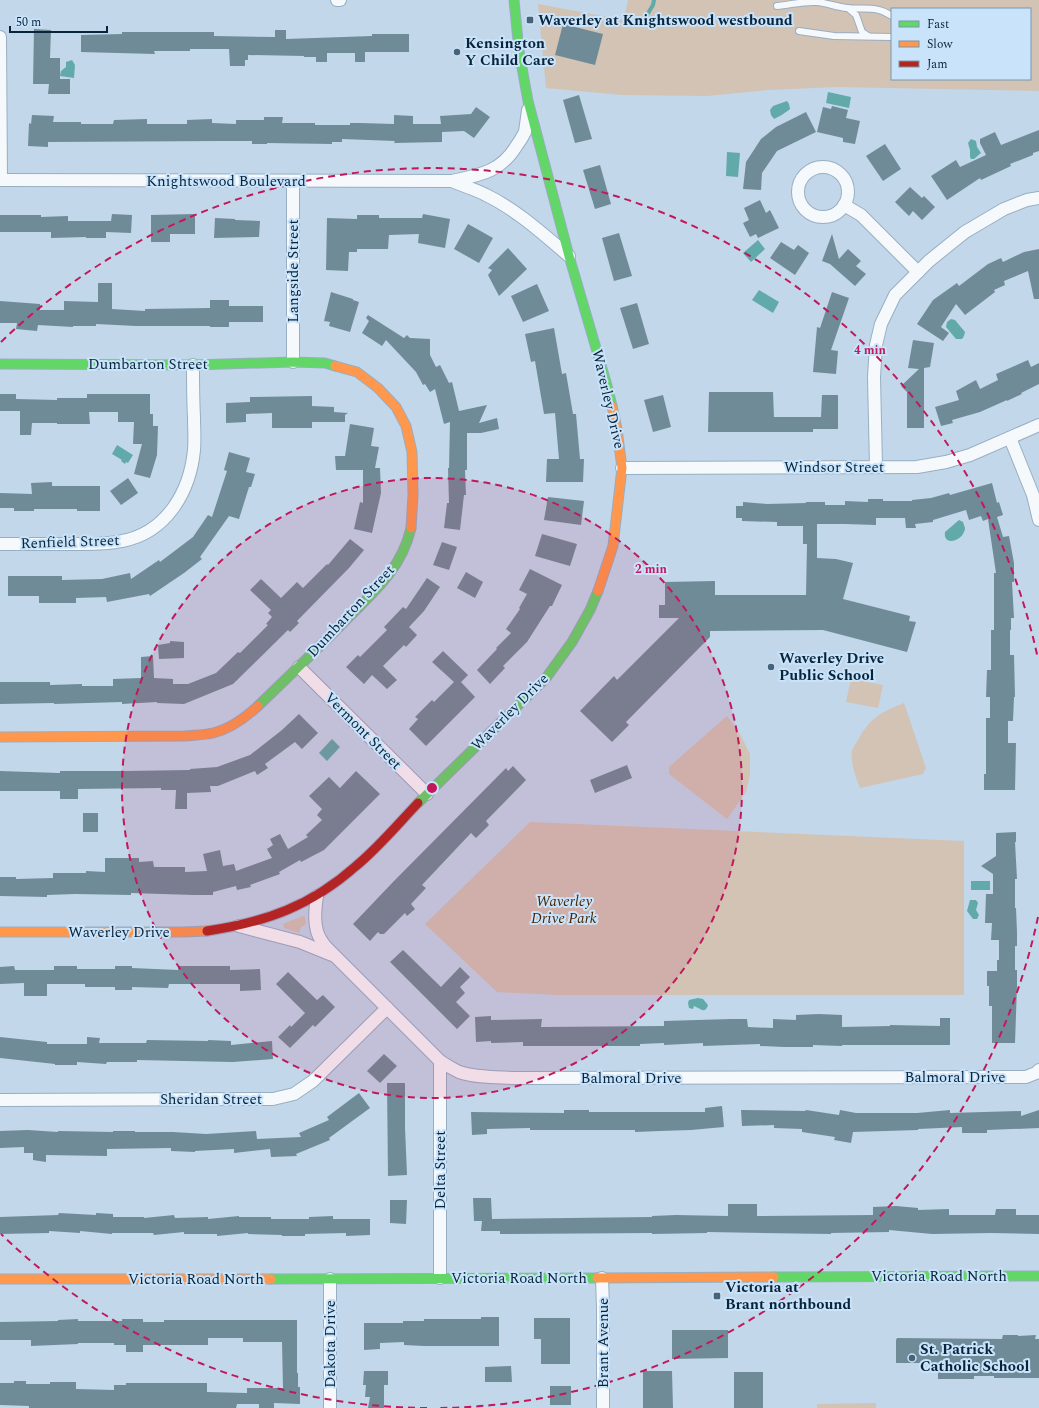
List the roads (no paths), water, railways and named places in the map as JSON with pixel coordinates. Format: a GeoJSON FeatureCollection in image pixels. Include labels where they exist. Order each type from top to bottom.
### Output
{"type":"FeatureCollection","features":[{"type":"Feature","properties":{"kind":"street","name":"Waverley Drive"},"geometry":{"type":"LineString","coordinates":[[0,932],[204,931],[238,926],[279,914],[317,896],[357,866],[427,794],[546,678],[572,642],[590,610],[607,568],[613,546],[622,468],[617,429],[608,389],[569,256],[528,101],[519,51],[514,0]]}},
{"type":"Feature","properties":{"kind":"street"},"geometry":{"type":"LineString","coordinates":[[0,37],[0,180]]}},
{"type":"Feature","properties":{"kind":"street","name":"Knightswood Boulevard"},"geometry":{"type":"LineString","coordinates":[[0,180],[452,181],[478,175],[496,168],[513,152],[524,133],[528,101]]}},
{"type":"Feature","properties":{"kind":"street"},"geometry":{"type":"LineString","coordinates":[[819,167],[827,167],[835,170],[841,175],[847,185],[847,198],[844,205],[831,215],[815,215],[808,211],[801,202],[799,190],[805,175],[811,170],[819,167]]}},
{"type":"Feature","properties":{"kind":"street","name":"Langside Street"},"geometry":{"type":"LineString","coordinates":[[293,181],[293,362]]}},
{"type":"Feature","properties":{"kind":"street","name":"Knightswood Boulevard"},"geometry":{"type":"LineString","coordinates":[[452,181],[486,195],[504,206],[533,226],[569,256]]}},
{"type":"Feature","properties":{"kind":"street"},"geometry":{"type":"LineString","coordinates":[[876,467],[874,376],[876,345],[881,324],[895,295],[929,261],[965,232],[996,212],[1027,200],[1039,198]]}},
{"type":"Feature","properties":{"kind":"street"},"geometry":{"type":"LineString","coordinates":[[844,205],[860,215],[918,272]]}},
{"type":"Feature","properties":{"kind":"street","name":"Dumbarton Street"},"geometry":{"type":"LineString","coordinates":[[0,364],[193,365],[293,362],[325,364],[357,372],[378,388],[396,407],[406,426],[412,452],[413,468],[412,523],[408,540],[402,555],[384,580],[299,667],[245,718],[213,733],[185,736],[0,737]]}},
{"type":"Feature","properties":{"kind":"street","name":"Renfield Street"},"geometry":{"type":"LineString","coordinates":[[0,544],[96,544],[122,541],[140,535],[157,526],[164,520],[183,493],[191,470],[194,449],[193,365]]}},
{"type":"Feature","properties":{"kind":"street","name":"Windsor Street"},"geometry":{"type":"LineString","coordinates":[[622,468],[917,467],[946,462],[970,455],[1039,425]]}},
{"type":"Feature","properties":{"kind":"street"},"geometry":{"type":"LineString","coordinates":[[1010,438],[1033,494],[1039,520]]}},
{"type":"Feature","properties":{"kind":"street","name":"Vermont Street"},"geometry":{"type":"LineString","coordinates":[[299,667],[427,794]]}},
{"type":"Feature","properties":{"kind":"street","name":"Balmoral Drive"},"geometry":{"type":"LineString","coordinates":[[317,896],[315,912],[316,926],[320,939],[334,955],[440,1061],[458,1071],[468,1074],[515,1078],[1026,1077],[1036,1073],[1039,1070]]}},
{"type":"Feature","properties":{"kind":"street","name":"Waverley Drive"},"geometry":{"type":"LineString","coordinates":[[238,926],[300,942],[334,955]]}},
{"type":"Feature","properties":{"kind":"street","name":"Sheridan Street"},"geometry":{"type":"LineString","coordinates":[[0,1100],[273,1099],[294,1094],[313,1081],[387,1008]]}},
{"type":"Feature","properties":{"kind":"street","name":"Delta Street"},"geometry":{"type":"LineString","coordinates":[[440,1061],[440,1278]]}},
{"type":"Feature","properties":{"kind":"street","name":"Victoria Road North"},"geometry":{"type":"LineString","coordinates":[[0,1279],[1039,1276]]}},
{"type":"Feature","properties":{"kind":"street","name":"Brant Avenue"},"geometry":{"type":"LineString","coordinates":[[602,1278],[603,1408]]}},
{"type":"Feature","properties":{"kind":"street","name":"Dakota Drive"},"geometry":{"type":"LineString","coordinates":[[330,1279],[330,1408]]}},
{"type":"Feature","properties":{"kind":"lane"},"geometry":{"type":"LineString","coordinates":[[777,6],[805,2],[818,2],[848,9],[877,9],[887,12],[891,15]]}},
{"type":"Feature","properties":{"kind":"lane"},"geometry":{"type":"LineString","coordinates":[[848,9],[856,15],[862,32],[868,36]]}},
{"type":"Feature","properties":{"kind":"lane"},"geometry":{"type":"LineString","coordinates":[[799,31],[834,36],[891,37]]}},
{"type":"Feature","properties":{"kind":"waterway"},"geometry":{"type":"LineString","coordinates":[[641,25],[653,5],[654,0]]}},
{"type":"Feature","properties":{"kind":"place","name":"Waverley at Knightswood westbound"},"geometry":{"type":"Point","coordinates":[530,20]}},
{"type":"Feature","properties":{"kind":"place","name":"Kensington Y Child Care"},"geometry":{"type":"Point","coordinates":[457,52]}},
{"type":"Feature","properties":{"kind":"place","name":"Waverley Drive Public School"},"geometry":{"type":"Point","coordinates":[771,667]}},
{"type":"Feature","properties":{"kind":"place","name":"Victoria at Brant northbound"},"geometry":{"type":"Point","coordinates":[717,1296]}},
{"type":"Feature","properties":{"kind":"place","name":"St. Patrick Catholic School"},"geometry":{"type":"Point","coordinates":[912,1358]}},
{"type":"Feature","properties":{"kind":"park label","name":"Waverley Drive Park"},"geometry":{"type":"Point","coordinates":[564,910]}}]}
